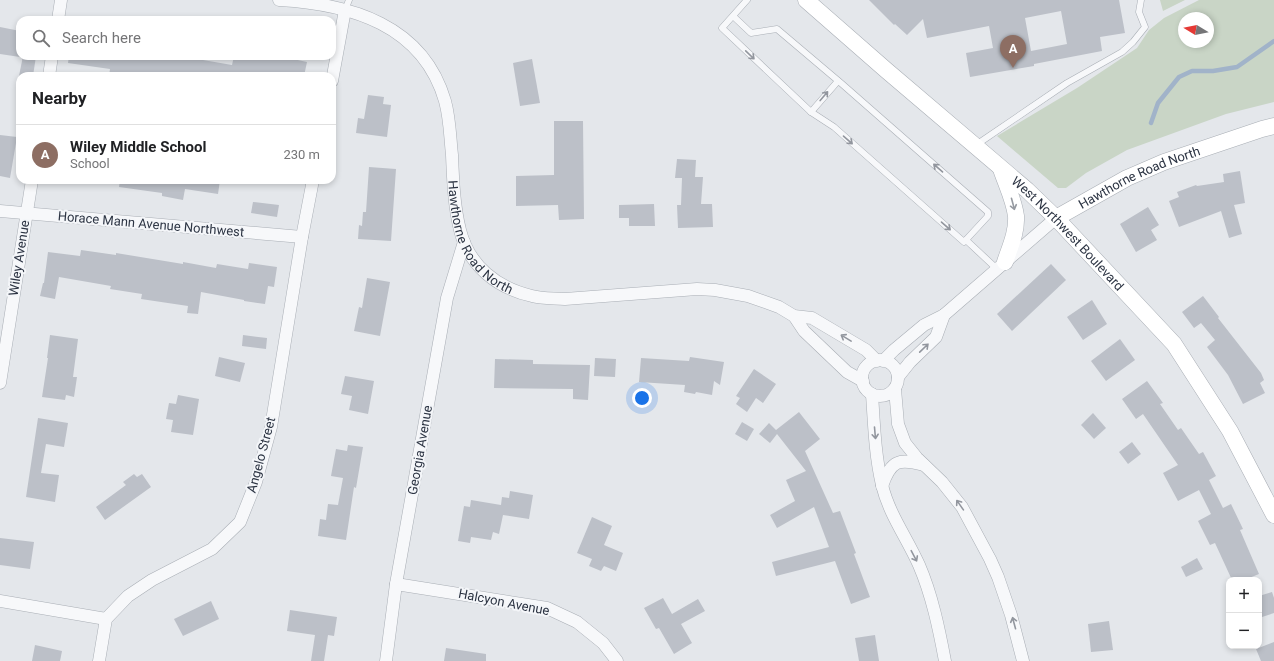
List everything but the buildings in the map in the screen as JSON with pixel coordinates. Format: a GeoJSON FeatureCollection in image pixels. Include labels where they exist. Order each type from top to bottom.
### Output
{"type":"FeatureCollection","features":[{"type":"Feature","properties":{"kind":"main road","name":"West Northwest Boulevard"},"geometry":{"type":"LineString","coordinates":[[806,0],[1027,190],[1056,218],[1174,344],[1230,430],[1273,510]]}},
{"type":"Feature","properties":{"kind":"main road","name":"Hawthorne Road North"},"geometry":{"type":"LineString","coordinates":[[1056,218],[1127,178],[1164,162],[1274,126]]}},
{"type":"Feature","properties":{"kind":"main road"},"geometry":{"type":"LineString","coordinates":[[1000,167],[1016,216],[1015,231],[1001,265]]}},
{"type":"Feature","properties":{"kind":"street"},"geometry":{"type":"LineString","coordinates":[[59,16],[61,0]]}},
{"type":"Feature","properties":{"kind":"street","name":"Hawthorne Road North"},"geometry":{"type":"LineString","coordinates":[[279,0],[347,5],[390,28],[399,34],[416,50],[434,75],[441,89],[448,115],[457,216],[464,242],[474,262],[493,279],[509,288],[533,296],[565,298],[697,290],[715,290],[748,296],[779,307],[794,316],[804,330],[847,372],[862,381]]}},
{"type":"Feature","properties":{"kind":"street"},"geometry":{"type":"LineString","coordinates":[[334,72],[347,5]]}},
{"type":"Feature","properties":{"kind":"street"},"geometry":{"type":"LineString","coordinates":[[50,72],[51,60]]}},
{"type":"Feature","properties":{"kind":"street","name":"Wiley Avenue"},"geometry":{"type":"LineString","coordinates":[[0,383],[31,184]]}},
{"type":"Feature","properties":{"kind":"street","name":"Angelo Street"},"geometry":{"type":"LineString","coordinates":[[106,619],[128,596],[152,580],[212,549],[240,522],[256,482],[271,427],[312,184]]}},
{"type":"Feature","properties":{"kind":"street","name":"Horace Mann Avenue Northwest"},"geometry":{"type":"LineString","coordinates":[[0,211],[302,238]]}},
{"type":"Feature","properties":{"kind":"street","name":"Hawthorne Road North"},"geometry":{"type":"LineString","coordinates":[[794,316],[812,318],[866,350],[880,361],[924,325],[944,315],[1056,218]]}},
{"type":"Feature","properties":{"kind":"street","name":"Georgia Avenue"},"geometry":{"type":"LineString","coordinates":[[386,661],[396,584],[447,298],[464,242]]}},
{"type":"Feature","properties":{"kind":"street","name":"Hawthorne Road North"},"geometry":{"type":"LineString","coordinates":[[896,383],[910,362],[936,337],[944,315]]}},
{"type":"Feature","properties":{"kind":"street"},"geometry":{"type":"LineString","coordinates":[[896,383],[887,395],[882,396],[872,394],[868,391],[862,381],[862,375],[872,362],[880,361],[894,366],[896,383],[898,424],[905,443],[924,465],[942,482],[962,507],[998,577],[1011,615],[1023,661]]}},
{"type":"Feature","properties":{"kind":"street"},"geometry":{"type":"LineString","coordinates":[[872,394],[874,432],[882,486],[896,523],[918,564],[925,582],[940,633],[945,661]]}},
{"type":"Feature","properties":{"kind":"street"},"geometry":{"type":"LineString","coordinates":[[882,486],[890,467],[903,461],[924,465]]}},
{"type":"Feature","properties":{"kind":"street","name":"Halcyon Avenue"},"geometry":{"type":"LineString","coordinates":[[396,584],[546,608],[576,622],[602,643],[617,661]]}},
{"type":"Feature","properties":{"kind":"street"},"geometry":{"type":"LineString","coordinates":[[0,601],[106,619],[99,661]]}},
{"type":"Feature","properties":{"kind":"lane"},"geometry":{"type":"LineString","coordinates":[[747,0],[722,28],[811,112],[834,127],[964,242],[966,240],[1001,265]]}},
{"type":"Feature","properties":{"kind":"lane"},"geometry":{"type":"LineString","coordinates":[[975,146],[1067,83],[1122,52],[1133,42],[1145,27],[1139,12],[1141,0]]}},
{"type":"Feature","properties":{"kind":"lane"},"geometry":{"type":"LineString","coordinates":[[733,16],[751,33],[777,29],[838,80],[988,212],[988,216],[966,240]]}},
{"type":"Feature","properties":{"kind":"lane"},"geometry":{"type":"LineString","coordinates":[[811,112],[838,80]]}},
{"type":"Feature","properties":{"kind":"green space"},"geometry":{"type":"Polygon","coordinates":[[[1160,0],[1185,0],[1163,11],[1160,0]]]}},
{"type":"Feature","properties":{"kind":"green space"},"geometry":{"type":"Polygon","coordinates":[[[1199,0],[1274,0],[1274,102],[1226,114],[1127,150],[1086,173],[1066,188],[1058,188],[997,136],[1077,88],[1137,48],[1149,30],[1164,18],[1199,0]]]}},
{"type":"Feature","properties":{"kind":"waterway"},"geometry":{"type":"LineString","coordinates":[[1151,123],[1158,103],[1179,77],[1192,71],[1213,71],[1237,67],[1274,41]]}},
{"type":"Feature","properties":{"kind":"place","name":"Wiley Middle School"},"geometry":{"type":"Point","coordinates":[1013,68]}}]}
